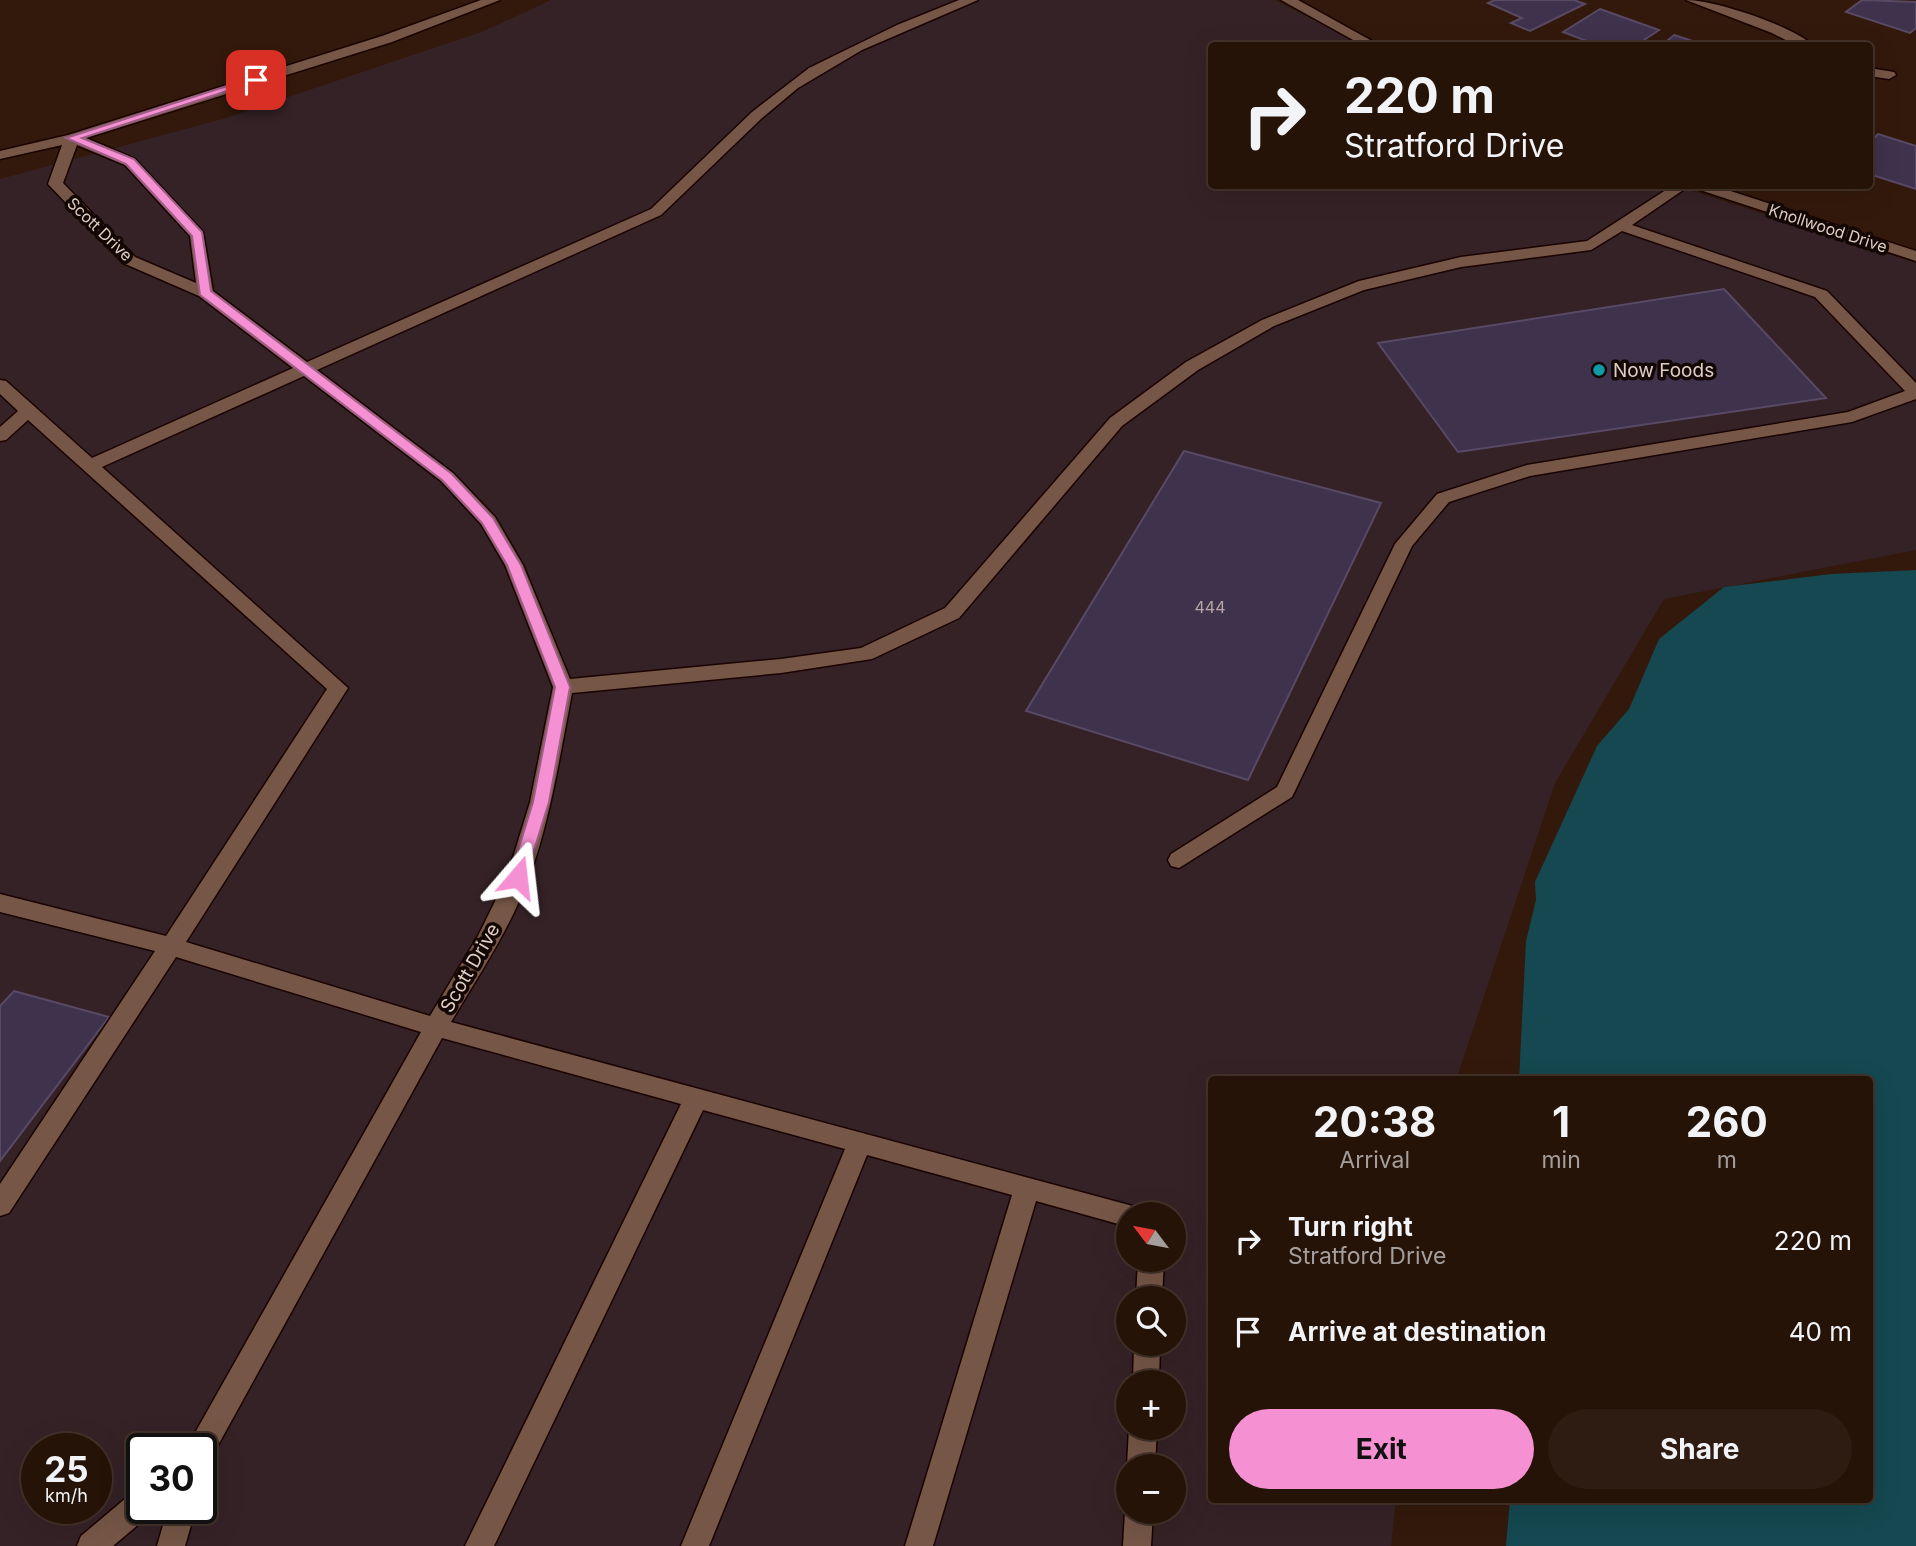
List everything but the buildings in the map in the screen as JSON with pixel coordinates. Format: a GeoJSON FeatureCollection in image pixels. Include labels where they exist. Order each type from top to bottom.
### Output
{"type":"FeatureCollection","features":[{"type":"Feature","properties":{"kind":"street"},"geometry":{"type":"LineString","coordinates":[[0,155],[72,138],[387,38],[493,0]]}},
{"type":"Feature","properties":{"kind":"street"},"geometry":{"type":"LineString","coordinates":[[91,465],[656,212],[690,183],[736,132],[793,85],[845,52],[971,0]]}},
{"type":"Feature","properties":{"kind":"street"},"geometry":{"type":"LineString","coordinates":[[1288,0],[1367,42]]}},
{"type":"Feature","properties":{"kind":"street"},"geometry":{"type":"LineString","coordinates":[[1693,0],[1777,30],[1800,42]]}},
{"type":"Feature","properties":{"kind":"street"},"geometry":{"type":"LineString","coordinates":[[1873,73],[1889,75]]}},
{"type":"Feature","properties":{"kind":"street"},"geometry":{"type":"LineString","coordinates":[[72,138],[130,162],[198,235],[205,293]]}},
{"type":"Feature","properties":{"kind":"street","name":"Scott Drive"},"geometry":{"type":"LineString","coordinates":[[72,138],[55,184],[129,260],[205,293],[447,477],[488,521],[514,565],[563,687],[541,802],[518,877],[488,940],[436,1027],[210,1433]]}},
{"type":"Feature","properties":{"kind":"street"},"geometry":{"type":"LineString","coordinates":[[563,687],[781,666],[865,654],[952,614],[1116,422],[1192,366],[1268,323],[1359,286],[1461,262],[1591,245],[1676,189]]}},
{"type":"Feature","properties":{"kind":"street","name":"Knollwood Drive"},"geometry":{"type":"LineString","coordinates":[[1711,189],[1916,256]]}},
{"type":"Feature","properties":{"kind":"street"},"geometry":{"type":"LineString","coordinates":[[1179,860],[1285,792],[1404,544],[1443,498],[1527,471],[1852,417],[1916,393],[1821,293],[1621,226]]}},
{"type":"Feature","properties":{"kind":"street"},"geometry":{"type":"LineString","coordinates":[[0,385],[338,688],[0,1205]]}},
{"type":"Feature","properties":{"kind":"street"},"geometry":{"type":"LineString","coordinates":[[0,436],[29,410]]}},
{"type":"Feature","properties":{"kind":"street"},"geometry":{"type":"LineString","coordinates":[[0,903],[171,946],[436,1027],[1116,1212]]}},
{"type":"Feature","properties":{"kind":"street"},"geometry":{"type":"LineString","coordinates":[[479,1546],[697,1097]]}},
{"type":"Feature","properties":{"kind":"street"},"geometry":{"type":"LineString","coordinates":[[695,1546],[860,1142]]}},
{"type":"Feature","properties":{"kind":"street"},"geometry":{"type":"LineString","coordinates":[[919,1546],[1027,1188]]}},
{"type":"Feature","properties":{"kind":"street"},"geometry":{"type":"LineString","coordinates":[[91,1546],[126,1516]]}},
{"type":"Feature","properties":{"kind":"street"},"geometry":{"type":"LineString","coordinates":[[172,1546],[178,1524]]}},
{"type":"Feature","properties":{"kind":"street"},"geometry":{"type":"LineString","coordinates":[[1137,1546],[1138,1524]]}},
{"type":"Feature","properties":{"kind":"shaded area"},"geometry":{"type":"Polygon","coordinates":[[[551,0],[1275,0],[1357,42],[1208,42],[1208,189],[1686,189],[1916,263],[1916,550],[1664,599],[1555,783],[1457,1076],[1208,1076],[1208,1503],[1396,1503],[1391,1546],[0,1546],[0,179],[226,118],[484,31],[551,0]]]}},
{"type":"Feature","properties":{"kind":"water"},"geometry":{"type":"Polygon","coordinates":[[[1916,570],[1916,1546],[1506,1546],[1510,1503],[1873,1503],[1873,1076],[1519,1076],[1526,941],[1536,900],[1535,882],[1597,746],[1629,709],[1659,639],[1724,587],[1831,574],[1916,570]]]}},
{"type":"Feature","properties":{"kind":"place","name":"Now Foods"},"geometry":{"type":"Point","coordinates":[1599,370]}},
{"type":"Feature","properties":{"kind":"route"},"geometry":{"type":"LineString","coordinates":[[256,80],[72,138],[130,162],[198,235],[205,293],[447,477],[488,521],[514,565],[563,687],[541,802],[518,877]]}}]}
